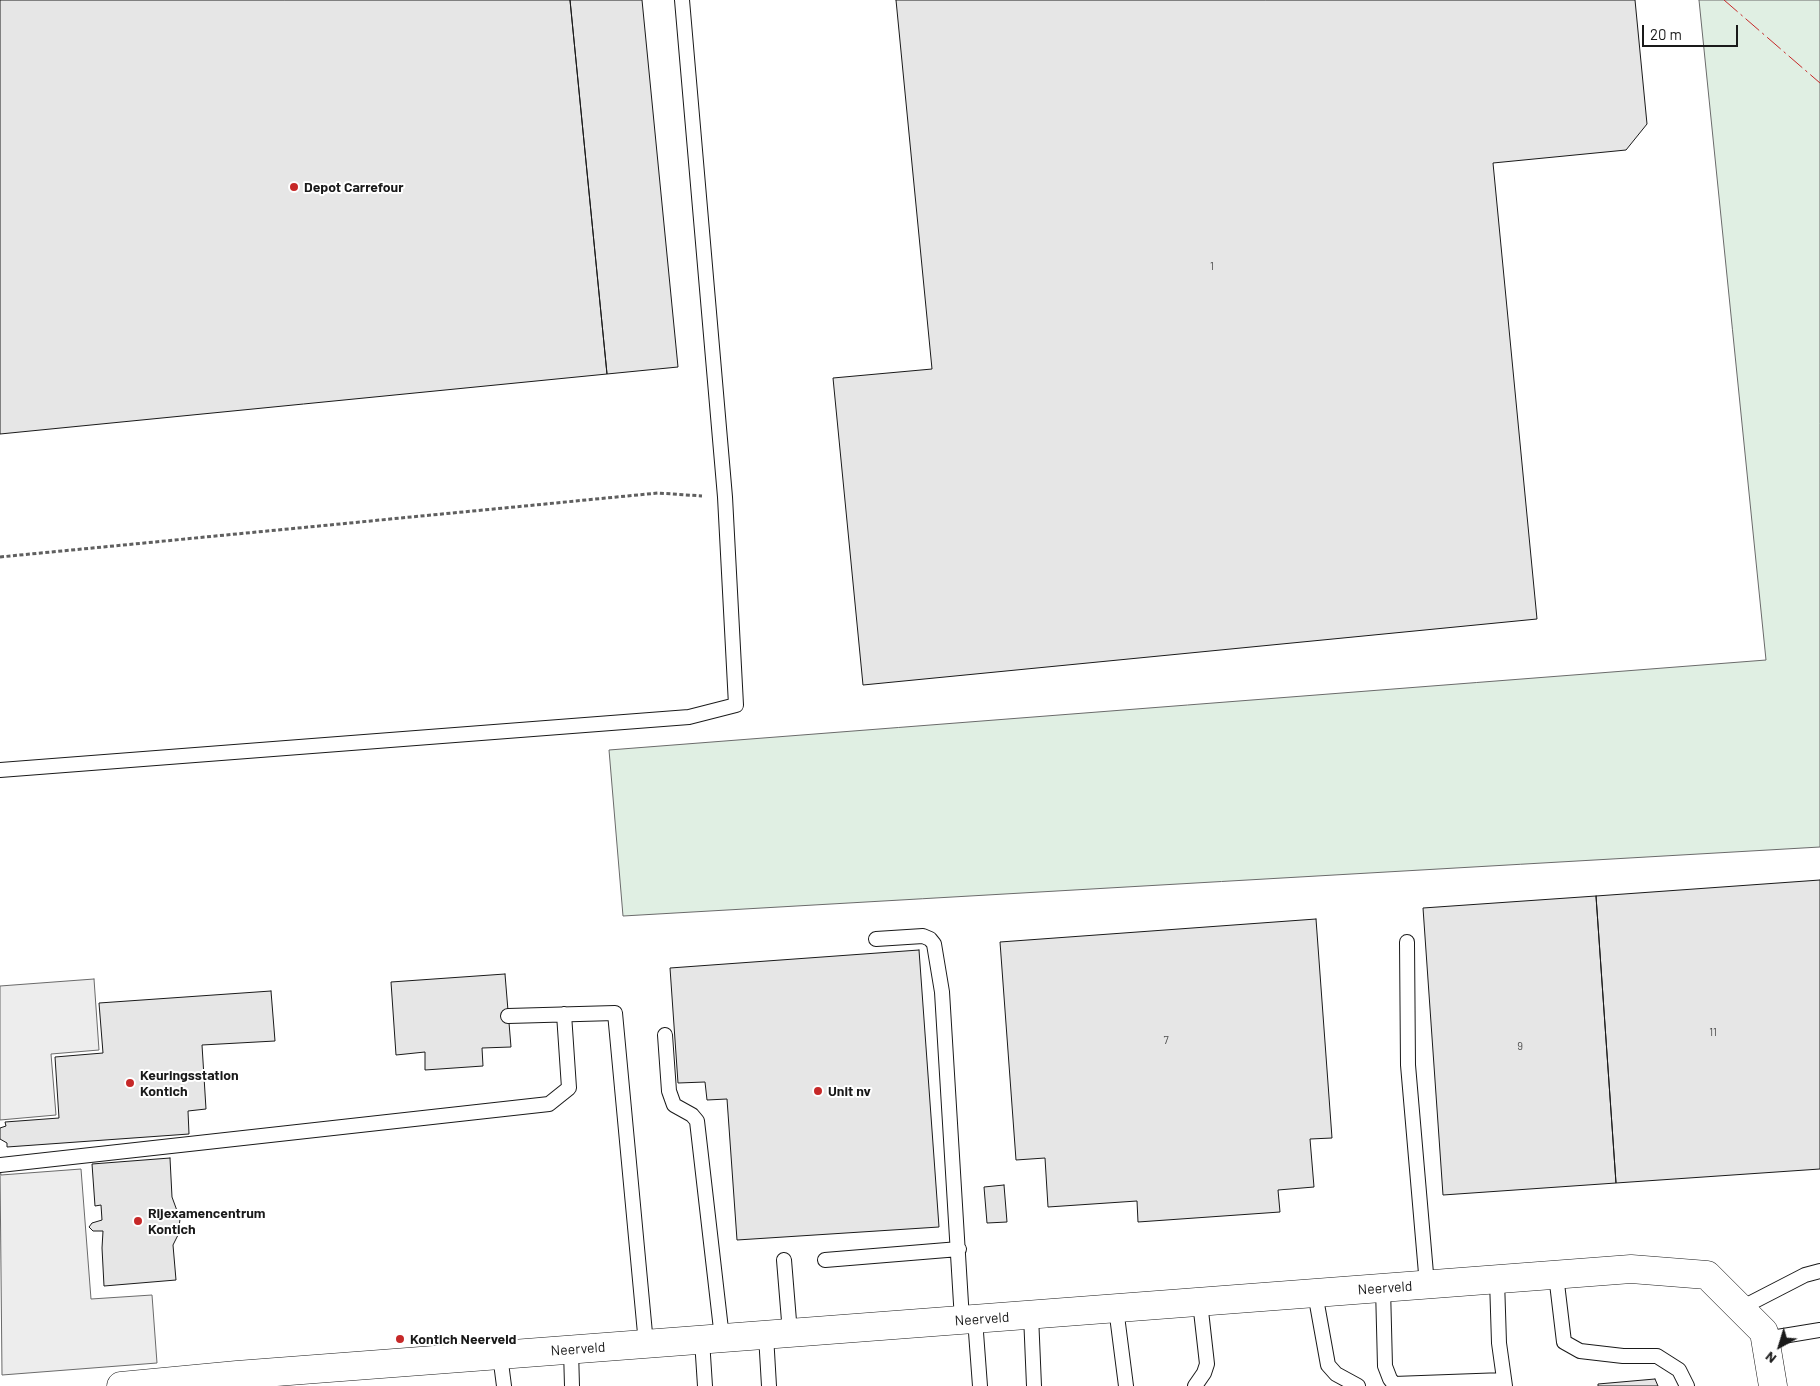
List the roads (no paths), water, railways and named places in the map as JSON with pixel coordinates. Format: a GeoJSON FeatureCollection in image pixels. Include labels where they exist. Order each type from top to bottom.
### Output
{"type":"FeatureCollection","features":[{"type":"Feature","properties":{"kind":"street","name":"Neerveld"},"geometry":{"type":"LineString","coordinates":[[121,1386],[500,1355],[1631,1269],[1707,1275],[1764,1332],[1773,1386]]}},
{"type":"Feature","properties":{"kind":"lane"},"geometry":{"type":"LineString","coordinates":[[0,770],[689,717],[736,705],[725,497],[682,0]]}},
{"type":"Feature","properties":{"kind":"lane"},"geometry":{"type":"LineString","coordinates":[[876,938],[923,936],[930,939],[934,944],[942,992],[959,1249],[980,1386]]}},
{"type":"Feature","properties":{"kind":"lane"},"geometry":{"type":"LineString","coordinates":[[1407,942],[1408,1065],[1427,1285]]}},
{"type":"Feature","properties":{"kind":"lane"},"geometry":{"type":"LineString","coordinates":[[508,1016],[614,1013],[646,1344]]}},
{"type":"Feature","properties":{"kind":"lane"},"geometry":{"type":"LineString","coordinates":[[0,1165],[549,1104],[569,1088],[564,1014]]}},
{"type":"Feature","properties":{"kind":"lane"},"geometry":{"type":"LineString","coordinates":[[665,1034],[669,1091],[674,1105],[692,1115],[697,1121],[712,1339],[705,1386]]}},
{"type":"Feature","properties":{"kind":"lane"},"geometry":{"type":"LineString","coordinates":[[825,1260],[959,1249]]}},
{"type":"Feature","properties":{"kind":"lane"},"geometry":{"type":"LineString","coordinates":[[769,1386],[778,1334],[784,1260]]}},
{"type":"Feature","properties":{"kind":"lane"},"geometry":{"type":"LineString","coordinates":[[1741,1308],[1805,1276],[1820,1271]]}},
{"type":"Feature","properties":{"kind":"lane"},"geometry":{"type":"LineString","coordinates":[[1556,1275],[1564,1342],[1580,1351],[1623,1356],[1657,1356],[1678,1370],[1687,1386]]}},
{"type":"Feature","properties":{"kind":"lane"},"geometry":{"type":"LineString","coordinates":[[1383,1288],[1385,1366],[1394,1385],[1504,1383],[1499,1343],[1497,1280]]}},
{"type":"Feature","properties":{"kind":"lane"},"geometry":{"type":"LineString","coordinates":[[1315,1293],[1328,1365],[1336,1374],[1358,1386]]}},
{"type":"Feature","properties":{"kind":"lane"},"geometry":{"type":"LineString","coordinates":[[1195,1386],[1204,1373],[1207,1364],[1200,1302]]}},
{"type":"Feature","properties":{"kind":"lane"},"geometry":{"type":"LineString","coordinates":[[1116,1308],[1126,1386]]}},
{"type":"Feature","properties":{"kind":"lane"},"geometry":{"type":"LineString","coordinates":[[1031,1315],[1034,1386]]}},
{"type":"Feature","properties":{"kind":"lane"},"geometry":{"type":"LineString","coordinates":[[1765,1339],[1820,1330]]}},
{"type":"Feature","properties":{"kind":"lane"},"geometry":{"type":"LineString","coordinates":[[571,1350],[572,1386]]}},
{"type":"Feature","properties":{"kind":"lane"},"geometry":{"type":"LineString","coordinates":[[500,1355],[504,1386]]}},
{"type":"Feature","properties":{"kind":"place","name":"Depot Carrefour"},"geometry":{"type":"Point","coordinates":[294,187]}},
{"type":"Feature","properties":{"kind":"place","name":"Keuringsstation Kontich"},"geometry":{"type":"Point","coordinates":[130,1083]}},
{"type":"Feature","properties":{"kind":"place","name":"Unit nv"},"geometry":{"type":"Point","coordinates":[818,1091]}},
{"type":"Feature","properties":{"kind":"place","name":"Rijexamencentrum Kontich"},"geometry":{"type":"Point","coordinates":[138,1221]}},
{"type":"Feature","properties":{"kind":"place","name":"Kontich Neerveld"},"geometry":{"type":"Point","coordinates":[400,1339]}}]}
